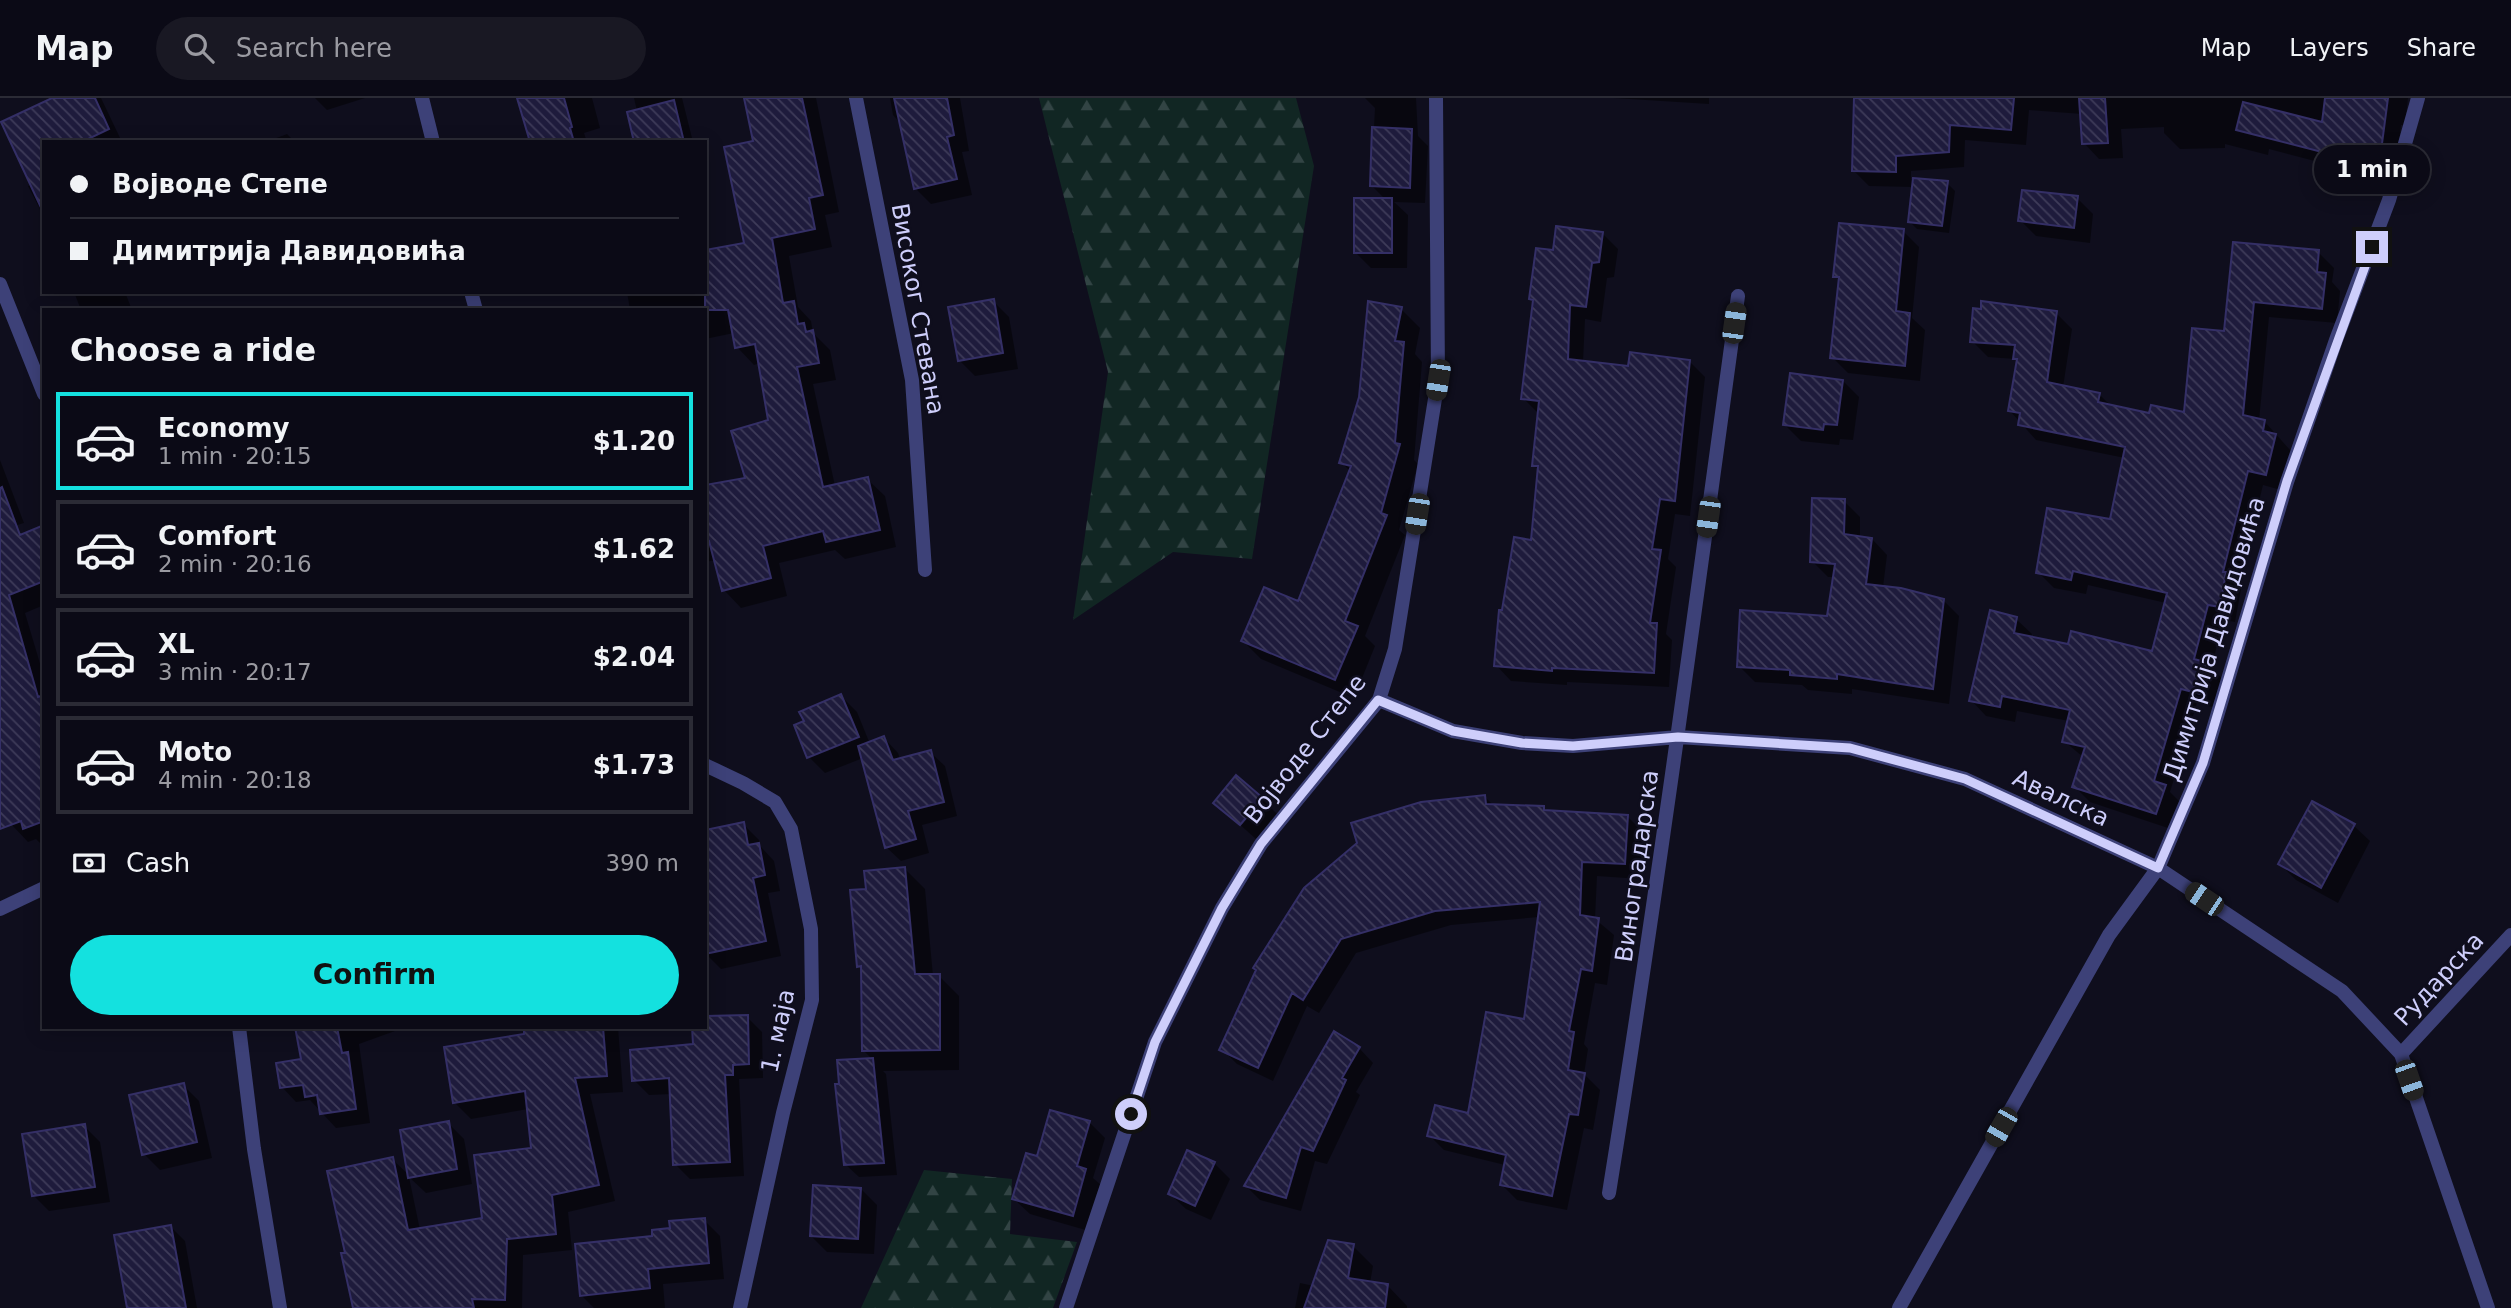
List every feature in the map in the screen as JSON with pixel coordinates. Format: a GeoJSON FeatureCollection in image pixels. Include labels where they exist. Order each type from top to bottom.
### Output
{"type":"FeatureCollection","features":[{"type":"Feature","properties":{"kind":"street"},"geometry":{"type":"LineString","coordinates":[[422,98],[432,140]]}},
{"type":"Feature","properties":{"kind":"street","name":"Високог Стевана"},"geometry":{"type":"LineString","coordinates":[[856,98],[912,380],[925,570]]}},
{"type":"Feature","properties":{"kind":"street","name":"Војводе Степе"},"geometry":{"type":"LineString","coordinates":[[1066,1308],[1155,1042],[1222,908],[1261,844],[1378,700],[1395,649],[1438,380],[1436,98]]}},
{"type":"Feature","properties":{"kind":"street","name":"Димитрија Давидовића"},"geometry":{"type":"LineString","coordinates":[[1899,1308],[2109,935],[2158,868],[2203,763],[2287,481],[2389,200],[2418,98]]}},
{"type":"Feature","properties":{"kind":"street"},"geometry":{"type":"LineString","coordinates":[[0,284],[42,389]]}},
{"type":"Feature","properties":{"kind":"street","name":"Виноградарска"},"geometry":{"type":"LineString","coordinates":[[1609,1193],[1644,975],[1738,296]]}},
{"type":"Feature","properties":{"kind":"street","name":"Авалска"},"geometry":{"type":"LineString","coordinates":[[1378,700],[1453,731],[1522,743],[1573,746],[1678,737],[1850,748],[1965,779],[2158,868],[2342,991],[2401,1054],[2488,1308]]}},
{"type":"Feature","properties":{"kind":"street","name":"1. маја"},"geometry":{"type":"LineString","coordinates":[[707,766],[775,802],[791,829],[811,929],[812,1000],[783,1113],[740,1308]]}},
{"type":"Feature","properties":{"kind":"street"},"geometry":{"type":"LineString","coordinates":[[0,909],[42,889]]}},
{"type":"Feature","properties":{"kind":"street","name":"Рударска"},"geometry":{"type":"LineString","coordinates":[[2401,1054],[2511,935]]}},
{"type":"Feature","properties":{"kind":"street"},"geometry":{"type":"LineString","coordinates":[[239,1029],[254,1149],[280,1308]]}},
{"type":"Feature","properties":{"kind":"green space"},"geometry":{"type":"Polygon","coordinates":[[[1039,98],[1296,98],[1314,166],[1252,559],[1173,552],[1073,620],[1108,372],[1039,98]]]}},
{"type":"Feature","properties":{"kind":"green space"},"geometry":{"type":"Polygon","coordinates":[[[924,1170],[1012,1179],[1010,1234],[1077,1242],[1053,1308],[861,1308],[924,1170]]]}},
{"type":"Feature","properties":{"kind":"building"},"geometry":{"type":"Polygon","coordinates":[[[52,98],[95,98],[109,129],[86,140],[42,140],[42,210],[1,122],[52,98]]]}},
{"type":"Feature","properties":{"kind":"building"},"geometry":{"type":"Polygon","coordinates":[[[517,98],[564,98],[573,140],[529,140],[517,98]]]}},
{"type":"Feature","properties":{"kind":"building"},"geometry":{"type":"Polygon","coordinates":[[[744,98],[802,98],[823,195],[809,198],[815,229],[772,238],[783,303],[794,301],[798,324],[804,323],[806,332],[813,330],[819,363],[797,367],[823,487],[868,477],[880,530],[826,542],[823,531],[763,546],[771,578],[722,591],[707,542],[707,485],[745,478],[731,431],[768,420],[755,344],[735,348],[728,310],[705,308],[707,250],[744,243],[724,147],[753,141],[744,98]]]}},
{"type":"Feature","properties":{"kind":"building"},"geometry":{"type":"Polygon","coordinates":[[[894,98],[947,98],[954,135],[947,137],[957,179],[914,189],[894,98]]]}},
{"type":"Feature","properties":{"kind":"building"},"geometry":{"type":"Polygon","coordinates":[[[1854,98],[2014,98],[2011,130],[1950,125],[1949,152],[1896,156],[1896,172],[1852,171],[1854,98]]]}},
{"type":"Feature","properties":{"kind":"building"},"geometry":{"type":"Polygon","coordinates":[[[2079,98],[2105,98],[2108,143],[2082,144],[2079,98]]]}},
{"type":"Feature","properties":{"kind":"building"},"geometry":{"type":"Polygon","coordinates":[[[2325,98],[2388,98],[2378,174],[2324,168],[2326,153],[2236,130],[2243,102],[2322,122],[2325,98]]]}},
{"type":"Feature","properties":{"kind":"building"},"geometry":{"type":"Polygon","coordinates":[[[674,100],[684,140],[634,140],[627,112],[674,100]]]}},
{"type":"Feature","properties":{"kind":"building"},"geometry":{"type":"Polygon","coordinates":[[[1372,127],[1412,129],[1410,188],[1370,186],[1372,127]]]}},
{"type":"Feature","properties":{"kind":"building"},"geometry":{"type":"Polygon","coordinates":[[[1913,178],[1948,181],[1942,226],[1908,222],[1913,178]]]}},
{"type":"Feature","properties":{"kind":"building"},"geometry":{"type":"Polygon","coordinates":[[[2022,190],[2078,196],[2074,228],[2018,221],[2022,190]]]}},
{"type":"Feature","properties":{"kind":"building"},"geometry":{"type":"Polygon","coordinates":[[[1354,198],[1392,198],[1392,253],[1354,253],[1354,198]]]}},
{"type":"Feature","properties":{"kind":"building"},"geometry":{"type":"Polygon","coordinates":[[[1839,223],[1904,229],[1896,311],[1910,313],[1905,366],[1830,358],[1839,277],[1833,277],[1839,223]]]}},
{"type":"Feature","properties":{"kind":"building"},"geometry":{"type":"Polygon","coordinates":[[[1556,226],[1603,232],[1599,262],[1592,263],[1586,307],[1570,305],[1568,359],[1628,366],[1630,352],[1690,360],[1675,501],[1660,499],[1652,549],[1661,550],[1650,623],[1657,623],[1654,673],[1552,668],[1552,671],[1494,666],[1499,610],[1502,610],[1514,537],[1531,540],[1538,466],[1532,466],[1539,401],[1521,399],[1533,300],[1529,299],[1536,248],[1553,250],[1556,226]]]}},
{"type":"Feature","properties":{"kind":"building"},"geometry":{"type":"Polygon","coordinates":[[[2233,242],[2319,250],[2317,272],[2326,273],[2322,309],[2254,302],[2243,415],[2265,420],[2263,431],[2276,434],[2266,475],[2248,471],[2223,572],[2226,572],[2220,607],[2208,605],[2194,659],[2209,663],[2201,694],[2181,689],[2154,781],[2166,785],[2156,814],[2072,787],[2085,747],[2062,742],[2070,710],[2002,696],[2000,707],[1969,701],[1990,610],[2017,617],[2014,633],[2068,644],[2071,631],[2152,651],[2167,593],[2073,571],[2071,580],[2036,573],[2047,508],[2110,519],[2125,447],[2018,425],[2020,413],[2008,411],[2017,359],[2013,359],[2015,345],[1970,342],[1973,308],[1981,309],[1981,301],[2057,311],[2047,382],[2100,393],[2098,402],[2149,413],[2151,405],[2184,412],[2192,328],[2224,331],[2233,242]]]}},
{"type":"Feature","properties":{"kind":"building"},"geometry":{"type":"Polygon","coordinates":[[[994,299],[1003,353],[958,361],[948,307],[994,299]]]}},
{"type":"Feature","properties":{"kind":"building"},"geometry":{"type":"Polygon","coordinates":[[[1368,301],[1402,307],[1395,341],[1404,342],[1395,443],[1400,444],[1381,513],[1387,515],[1345,621],[1358,626],[1335,680],[1241,641],[1264,587],[1298,601],[1351,466],[1339,463],[1359,397],[1368,301]]]}},
{"type":"Feature","properties":{"kind":"building"},"geometry":{"type":"Polygon","coordinates":[[[1790,373],[1843,380],[1837,425],[1824,424],[1823,430],[1783,425],[1790,373]]]}},
{"type":"Feature","properties":{"kind":"building"},"geometry":{"type":"Polygon","coordinates":[[[2,487],[20,535],[42,526],[42,582],[9,595],[38,697],[42,696],[42,822],[23,829],[21,821],[0,829],[2,487]]]}},
{"type":"Feature","properties":{"kind":"building"},"geometry":{"type":"Polygon","coordinates":[[[1812,498],[1845,499],[1844,534],[1872,538],[1866,584],[1901,588],[1944,599],[1933,689],[1837,674],[1837,679],[1790,675],[1790,670],[1737,667],[1740,610],[1827,616],[1835,564],[1810,562],[1812,498]]]}},
{"type":"Feature","properties":{"kind":"building"},"geometry":{"type":"Polygon","coordinates":[[[841,694],[859,737],[807,758],[794,725],[804,721],[799,712],[841,694]]]}},
{"type":"Feature","properties":{"kind":"building"},"geometry":{"type":"Polygon","coordinates":[[[884,736],[893,760],[931,750],[944,802],[908,811],[916,839],[885,848],[858,746],[884,736]]]}},
{"type":"Feature","properties":{"kind":"building"},"geometry":{"type":"Polygon","coordinates":[[[1236,775],[1263,798],[1240,825],[1213,803],[1236,775]]]}},
{"type":"Feature","properties":{"kind":"building"},"geometry":{"type":"Polygon","coordinates":[[[1485,795],[1486,804],[1544,806],[1544,810],[1628,815],[1625,864],[1582,862],[1580,915],[1599,918],[1592,971],[1581,969],[1569,1031],[1574,1032],[1568,1070],[1585,1073],[1578,1115],[1569,1114],[1552,1196],[1500,1185],[1506,1155],[1427,1136],[1435,1105],[1468,1113],[1486,1012],[1524,1019],[1540,902],[1435,911],[1341,939],[1303,1000],[1292,993],[1258,1068],[1219,1050],[1256,970],[1253,968],[1304,888],[1357,843],[1351,823],[1421,802],[1485,795]]]}},
{"type":"Feature","properties":{"kind":"building"},"geometry":{"type":"Polygon","coordinates":[[[2312,801],[2355,824],[2321,888],[2278,864],[2312,801]]]}},
{"type":"Feature","properties":{"kind":"building"},"geometry":{"type":"Polygon","coordinates":[[[744,822],[748,845],[759,843],[765,875],[753,878],[766,941],[707,954],[707,830],[744,822]]]}},
{"type":"Feature","properties":{"kind":"building"},"geometry":{"type":"Polygon","coordinates":[[[905,867],[915,974],[940,974],[940,1050],[862,1051],[861,966],[857,967],[850,890],[866,889],[864,871],[905,867]]]}},
{"type":"Feature","properties":{"kind":"building"},"geometry":{"type":"Polygon","coordinates":[[[748,1015],[749,1064],[733,1065],[733,1075],[725,1075],[730,1162],[673,1165],[669,1078],[632,1081],[630,1050],[693,1044],[692,1029],[707,1029],[707,1016],[748,1015]]]}},
{"type":"Feature","properties":{"kind":"building"},"geometry":{"type":"Polygon","coordinates":[[[295,1029],[337,1029],[342,1053],[348,1052],[356,1109],[320,1114],[317,1095],[305,1097],[303,1085],[280,1088],[276,1063],[301,1059],[295,1029]]]}},
{"type":"Feature","properties":{"kind":"building"},"geometry":{"type":"Polygon","coordinates":[[[524,1029],[603,1029],[607,1076],[575,1078],[599,1185],[552,1195],[556,1234],[507,1239],[505,1300],[472,1299],[474,1308],[353,1308],[341,1253],[345,1253],[327,1171],[393,1157],[408,1230],[482,1218],[474,1155],[531,1148],[525,1091],[453,1103],[444,1047],[524,1034],[524,1029]]]}},
{"type":"Feature","properties":{"kind":"building"},"geometry":{"type":"Polygon","coordinates":[[[1334,1031],[1360,1047],[1342,1078],[1346,1080],[1313,1151],[1301,1147],[1286,1198],[1244,1186],[1334,1031]]]}},
{"type":"Feature","properties":{"kind":"building"},"geometry":{"type":"Polygon","coordinates":[[[873,1058],[884,1163],[844,1165],[835,1084],[839,1084],[837,1060],[873,1058]]]}},
{"type":"Feature","properties":{"kind":"building"},"geometry":{"type":"Polygon","coordinates":[[[184,1083],[197,1142],[142,1155],[129,1095],[184,1083]]]}},
{"type":"Feature","properties":{"kind":"building"},"geometry":{"type":"Polygon","coordinates":[[[1050,1110],[1090,1121],[1077,1166],[1086,1169],[1073,1216],[1012,1199],[1026,1153],[1037,1156],[1050,1110]]]}},
{"type":"Feature","properties":{"kind":"building"},"geometry":{"type":"Polygon","coordinates":[[[449,1121],[457,1169],[408,1178],[400,1130],[449,1121]]]}},
{"type":"Feature","properties":{"kind":"building"},"geometry":{"type":"Polygon","coordinates":[[[85,1124],[95,1187],[32,1196],[22,1134],[85,1124]]]}},
{"type":"Feature","properties":{"kind":"building"},"geometry":{"type":"Polygon","coordinates":[[[1187,1150],[1215,1162],[1195,1206],[1168,1194],[1187,1150]]]}},
{"type":"Feature","properties":{"kind":"building"},"geometry":{"type":"Polygon","coordinates":[[[813,1185],[861,1188],[858,1239],[810,1236],[813,1185]]]}},
{"type":"Feature","properties":{"kind":"building"},"geometry":{"type":"Polygon","coordinates":[[[705,1218],[709,1263],[648,1269],[650,1288],[580,1296],[575,1244],[652,1236],[652,1230],[670,1228],[669,1221],[705,1218]]]}},
{"type":"Feature","properties":{"kind":"building"},"geometry":{"type":"Polygon","coordinates":[[[171,1225],[186,1308],[127,1308],[114,1235],[171,1225]]]}},
{"type":"Feature","properties":{"kind":"building"},"geometry":{"type":"Polygon","coordinates":[[[1328,1240],[1354,1244],[1348,1278],[1388,1284],[1385,1308],[1304,1308],[1328,1240]]]}},
{"type":"Feature","properties":{"kind":"route"},"geometry":{"type":"LineString","coordinates":[[1131,1114],[1155,1042],[1222,908],[1261,844],[1378,700],[1453,731],[1522,743],[1573,746],[1678,737],[1850,748],[1965,779],[2158,868],[2203,763],[2287,481],[2372,247]]}}]}
